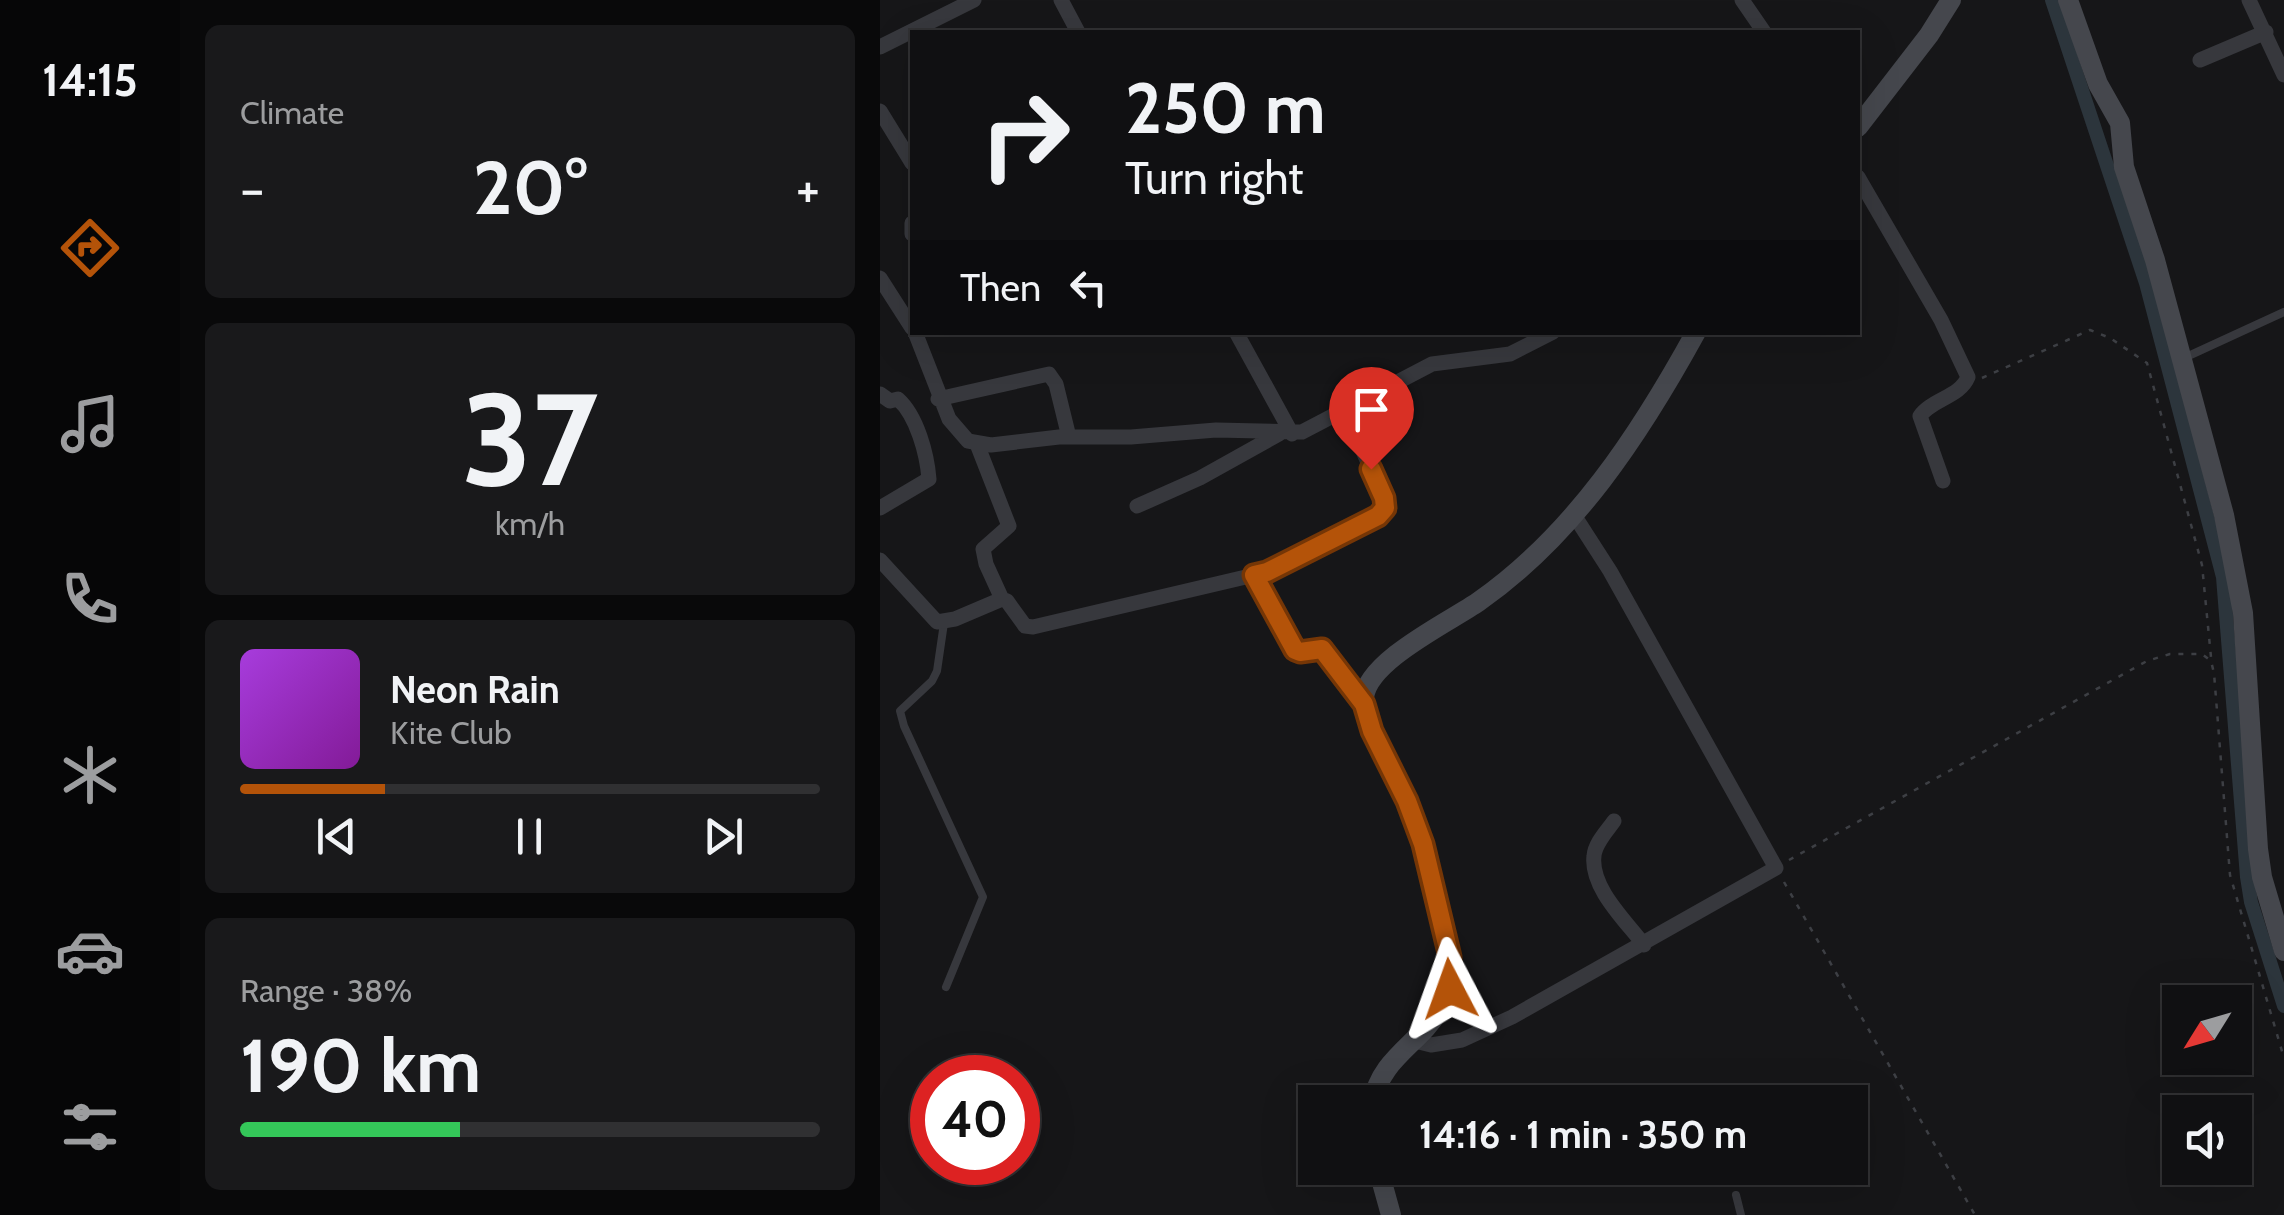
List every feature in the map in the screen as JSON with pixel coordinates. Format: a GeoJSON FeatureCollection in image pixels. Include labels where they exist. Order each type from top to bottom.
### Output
{"type":"FeatureCollection","features":[{"type":"Feature","properties":{"kind":"street"},"geometry":{"type":"LineString","coordinates":[[915,30],[974,0]]}},
{"type":"Feature","properties":{"kind":"street"},"geometry":{"type":"LineString","coordinates":[[1060,0],[1077,30]]}},
{"type":"Feature","properties":{"kind":"street"},"geometry":{"type":"LineString","coordinates":[[1742,0],[1763,30]]}},
{"type":"Feature","properties":{"kind":"street"},"geometry":{"type":"LineString","coordinates":[[1860,124],[1951,0]]}},
{"type":"Feature","properties":{"kind":"street"},"geometry":{"type":"LineString","coordinates":[[2068,0],[2098,84],[2120,123],[2124,168],[2155,260],[2236,572],[2258,850],[2284,951]]}},
{"type":"Feature","properties":{"kind":"street"},"geometry":{"type":"LineString","coordinates":[[2249,0],[2284,74]]}},
{"type":"Feature","properties":{"kind":"street"},"geometry":{"type":"LineString","coordinates":[[2200,60],[2266,32]]}},
{"type":"Feature","properties":{"kind":"street"},"geometry":{"type":"LineString","coordinates":[[880,48],[910,33]]}},
{"type":"Feature","properties":{"kind":"street"},"geometry":{"type":"LineString","coordinates":[[880,111],[910,160]]}},
{"type":"Feature","properties":{"kind":"street"},"geometry":{"type":"LineString","coordinates":[[1860,179],[1965,369],[1966,383],[1920,416],[1943,481]]}},
{"type":"Feature","properties":{"kind":"street"},"geometry":{"type":"LineString","coordinates":[[880,278],[906,301]]}},
{"type":"Feature","properties":{"kind":"street"},"geometry":{"type":"LineString","coordinates":[[916,335],[938,398],[959,434],[978,444],[1216,430],[1302,432],[1432,364],[1510,354],[1547,335]]}},
{"type":"Feature","properties":{"kind":"street"},"geometry":{"type":"LineString","coordinates":[[1237,335],[1286,434]]}},
{"type":"Feature","properties":{"kind":"street"},"geometry":{"type":"LineString","coordinates":[[1379,1085],[1443,1005],[1450,989],[1450,957],[1423,844],[1407,801],[1372,731],[1364,692],[1376,674],[1408,648],[1502,584],[1574,515],[1634,434],[1694,335]]}},
{"type":"Feature","properties":{"kind":"street"},"geometry":{"type":"LineString","coordinates":[[938,398],[1048,374],[1056,384],[1069,437]]}},
{"type":"Feature","properties":{"kind":"street"},"geometry":{"type":"LineString","coordinates":[[880,394],[906,407],[922,443],[929,479],[880,508]]}},
{"type":"Feature","properties":{"kind":"street"},"geometry":{"type":"LineString","coordinates":[[978,444],[1010,526],[984,548],[986,564],[1002,599],[1025,626],[1033,627],[1267,572],[1378,516],[1385,508],[1384,498],[1345,410]]}},
{"type":"Feature","properties":{"kind":"street"},"geometry":{"type":"LineString","coordinates":[[1137,506],[1286,434]]}},
{"type":"Feature","properties":{"kind":"street"},"geometry":{"type":"LineString","coordinates":[[1415,1042],[1440,1045],[1462,1040],[1512,1017],[1644,946],[1776,866],[1610,571],[1574,515]]}},
{"type":"Feature","properties":{"kind":"street"},"geometry":{"type":"LineString","coordinates":[[880,560],[931,618],[944,622],[1002,599]]}},
{"type":"Feature","properties":{"kind":"street"},"geometry":{"type":"LineString","coordinates":[[1254,575],[1295,650],[1322,649],[1364,704]]}},
{"type":"Feature","properties":{"kind":"street"},"geometry":{"type":"LineString","coordinates":[[1614,821],[1597,846],[1596,871],[1614,912],[1644,946]]}},
{"type":"Feature","properties":{"kind":"street"},"geometry":{"type":"LineString","coordinates":[[1383,1185],[1392,1215]]}},
{"type":"Feature","properties":{"kind":"lane"},"geometry":{"type":"LineString","coordinates":[[2182,359],[2284,312]]}},
{"type":"Feature","properties":{"kind":"lane"},"geometry":{"type":"LineString","coordinates":[[944,622],[937,671],[932,681],[900,711],[910,741],[983,898],[946,986]]}},
{"type":"Feature","properties":{"kind":"lane"},"geometry":{"type":"LineString","coordinates":[[1736,1195],[1741,1215]]}},
{"type":"Feature","properties":{"kind":"path"},"geometry":{"type":"LineString","coordinates":[[1966,383],[2090,330],[2110,338],[2147,363],[2202,565],[2230,875],[2284,1058]]}},
{"type":"Feature","properties":{"kind":"path"},"geometry":{"type":"LineString","coordinates":[[1975,1215],[1776,866],[2148,660],[2194,653],[2211,661]]}},
{"type":"Feature","properties":{"kind":"waterway"},"geometry":{"type":"LineString","coordinates":[[2052,0],[2146,283],[2223,577],[2247,877],[2251,902],[2284,1006]]}},
{"type":"Feature","properties":{"kind":"route"},"geometry":{"type":"LineString","coordinates":[[1371,469],[1384,498],[1385,508],[1378,516],[1254,575],[1295,650],[1322,649],[1364,704],[1365,715],[1407,801],[1423,844],[1450,957],[1450,989]]}}]}
